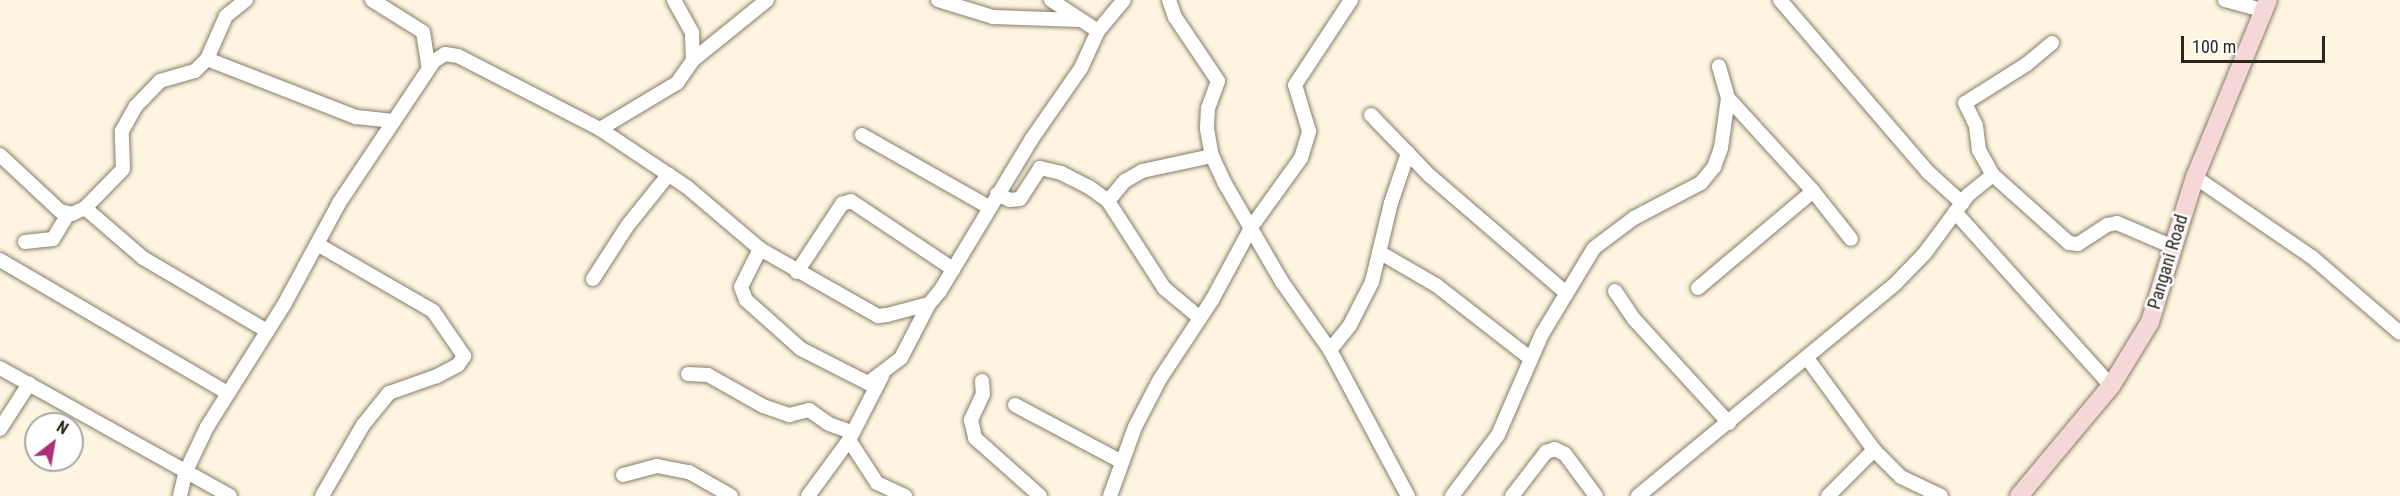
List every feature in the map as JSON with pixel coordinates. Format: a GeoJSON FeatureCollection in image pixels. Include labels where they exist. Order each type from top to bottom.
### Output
{"type":"FeatureCollection","features":[{"type":"Feature","properties":{"kind":"main road","name":"Pangani Road"},"geometry":{"type":"LineString","coordinates":[[2019,496],[2111,386],[2150,322],[2195,177],[2265,5]]}},
{"type":"Feature","properties":{"kind":"street"},"geometry":{"type":"LineString","coordinates":[[25,242],[53,239],[68,214],[85,208],[123,169],[122,131],[136,106],[160,81],[195,71],[207,58],[226,16],[246,0]]}},
{"type":"Feature","properties":{"kind":"street"},"geometry":{"type":"LineString","coordinates":[[372,0],[427,36],[429,68]]}},
{"type":"Feature","properties":{"kind":"street"},"geometry":{"type":"LineString","coordinates":[[674,0],[692,33],[693,60]]}},
{"type":"Feature","properties":{"kind":"street"},"geometry":{"type":"LineString","coordinates":[[938,0],[993,17],[1079,20]]}},
{"type":"Feature","properties":{"kind":"street"},"geometry":{"type":"LineString","coordinates":[[1051,0],[1098,31]]}},
{"type":"Feature","properties":{"kind":"street"},"geometry":{"type":"LineString","coordinates":[[760,249],[741,287],[746,300],[801,349],[845,374],[868,383],[883,374],[901,358],[929,304],[953,269],[989,207],[1081,68],[1098,31],[1124,0]]}},
{"type":"Feature","properties":{"kind":"street"},"geometry":{"type":"LineString","coordinates":[[1168,0],[1175,17],[1218,81],[1208,108],[1212,156],[1282,282],[1330,350],[1408,496]]}},
{"type":"Feature","properties":{"kind":"street"},"geometry":{"type":"LineString","coordinates":[[1110,496],[1122,462],[1160,379],[1200,318],[1252,226],[1307,144],[1309,131],[1295,85],[1300,73],[1351,0]]}},
{"type":"Feature","properties":{"kind":"street"},"geometry":{"type":"LineString","coordinates":[[1780,0],[2111,386]]}},
{"type":"Feature","properties":{"kind":"street"},"geometry":{"type":"LineString","coordinates":[[2225,0],[2265,5]]}},
{"type":"Feature","properties":{"kind":"street"},"geometry":{"type":"LineString","coordinates":[[600,129],[677,83],[693,60],[759,1]]}},
{"type":"Feature","properties":{"kind":"street"},"geometry":{"type":"LineString","coordinates":[[2052,43],[2027,64],[1965,103],[1977,126],[1979,150],[1994,175],[2069,243],[2078,244],[2108,225],[2117,224],[2173,247]]}},
{"type":"Feature","properties":{"kind":"street"},"geometry":{"type":"LineString","coordinates":[[180,496],[186,471],[228,393],[317,244],[429,68],[445,54],[458,56],[600,129],[669,174],[733,222],[760,249],[878,316],[929,304]]}},
{"type":"Feature","properties":{"kind":"street"},"geometry":{"type":"LineString","coordinates":[[207,58],[356,117],[394,121]]}},
{"type":"Feature","properties":{"kind":"street"},"geometry":{"type":"LineString","coordinates":[[1452,496],[1498,435],[1531,359],[1565,292],[1594,248],[1611,233],[1701,183],[1714,167],[1721,148],[1728,98],[1719,66]]}},
{"type":"Feature","properties":{"kind":"street"},"geometry":{"type":"LineString","coordinates":[[1728,98],[1814,191],[1851,239]]}},
{"type":"Feature","properties":{"kind":"street"},"geometry":{"type":"LineString","coordinates":[[1371,115],[1408,153],[1539,273],[1565,292]]}},
{"type":"Feature","properties":{"kind":"street"},"geometry":{"type":"LineString","coordinates":[[862,135],[989,207]]}},
{"type":"Feature","properties":{"kind":"street"},"geometry":{"type":"LineString","coordinates":[[1330,350],[1350,325],[1372,282],[1408,153]]}},
{"type":"Feature","properties":{"kind":"street"},"geometry":{"type":"LineString","coordinates":[[0,155],[60,211],[68,214]]}},
{"type":"Feature","properties":{"kind":"street"},"geometry":{"type":"LineString","coordinates":[[1108,201],[1125,181],[1142,171],[1212,156]]}},
{"type":"Feature","properties":{"kind":"street"},"geometry":{"type":"LineString","coordinates":[[998,194],[1010,200],[1020,199],[1035,172],[1046,168],[1089,187],[1108,201],[1164,288],[1200,318]]}},
{"type":"Feature","properties":{"kind":"street"},"geometry":{"type":"LineString","coordinates":[[593,279],[669,174]]}},
{"type":"Feature","properties":{"kind":"street"},"geometry":{"type":"LineString","coordinates":[[1638,496],[1730,423],[1895,284],[1925,253],[1958,208],[1994,175]]}},
{"type":"Feature","properties":{"kind":"street"},"geometry":{"type":"LineString","coordinates":[[2195,177],[2312,257],[2400,333]]}},
{"type":"Feature","properties":{"kind":"street"},"geometry":{"type":"LineString","coordinates":[[1698,288],[1814,191]]}},
{"type":"Feature","properties":{"kind":"street"},"geometry":{"type":"LineString","coordinates":[[797,272],[842,204],[851,201],[953,269]]}},
{"type":"Feature","properties":{"kind":"street"},"geometry":{"type":"LineString","coordinates":[[85,208],[143,258],[267,331]]}},
{"type":"Feature","properties":{"kind":"street"},"geometry":{"type":"LineString","coordinates":[[317,244],[433,311],[464,356],[458,365],[437,376],[389,393],[363,425],[322,496]]}},
{"type":"Feature","properties":{"kind":"street"},"geometry":{"type":"LineString","coordinates":[[1379,252],[1436,285],[1531,359]]}},
{"type":"Feature","properties":{"kind":"street"},"geometry":{"type":"LineString","coordinates":[[0,260],[228,393]]}},
{"type":"Feature","properties":{"kind":"street"},"geometry":{"type":"LineString","coordinates":[[1615,291],[1634,319],[1730,423]]}},
{"type":"Feature","properties":{"kind":"street"},"geometry":{"type":"LineString","coordinates":[[1807,358],[1874,450],[1901,477],[1941,496]]}},
{"type":"Feature","properties":{"kind":"street"},"geometry":{"type":"LineString","coordinates":[[0,368],[230,496]]}},
{"type":"Feature","properties":{"kind":"street"},"geometry":{"type":"LineString","coordinates":[[688,374],[708,375],[764,406],[789,415],[809,410],[850,436],[877,483],[905,496]]}},
{"type":"Feature","properties":{"kind":"street"},"geometry":{"type":"LineString","coordinates":[[808,496],[850,436],[883,374]]}},
{"type":"Feature","properties":{"kind":"street"},"geometry":{"type":"LineString","coordinates":[[982,381],[983,394],[971,420],[975,438],[1040,496]]}},
{"type":"Feature","properties":{"kind":"street"},"geometry":{"type":"LineString","coordinates":[[0,429],[29,384]]}},
{"type":"Feature","properties":{"kind":"street"},"geometry":{"type":"LineString","coordinates":[[1015,405],[1122,462]]}},
{"type":"Feature","properties":{"kind":"street"},"geometry":{"type":"LineString","coordinates":[[1512,496],[1546,452],[1556,450],[1565,454],[1596,496]]}},
{"type":"Feature","properties":{"kind":"street"},"geometry":{"type":"LineString","coordinates":[[1828,496],[1874,450]]}},
{"type":"Feature","properties":{"kind":"street"},"geometry":{"type":"LineString","coordinates":[[622,475],[657,466],[689,472],[731,496]]}}]}
